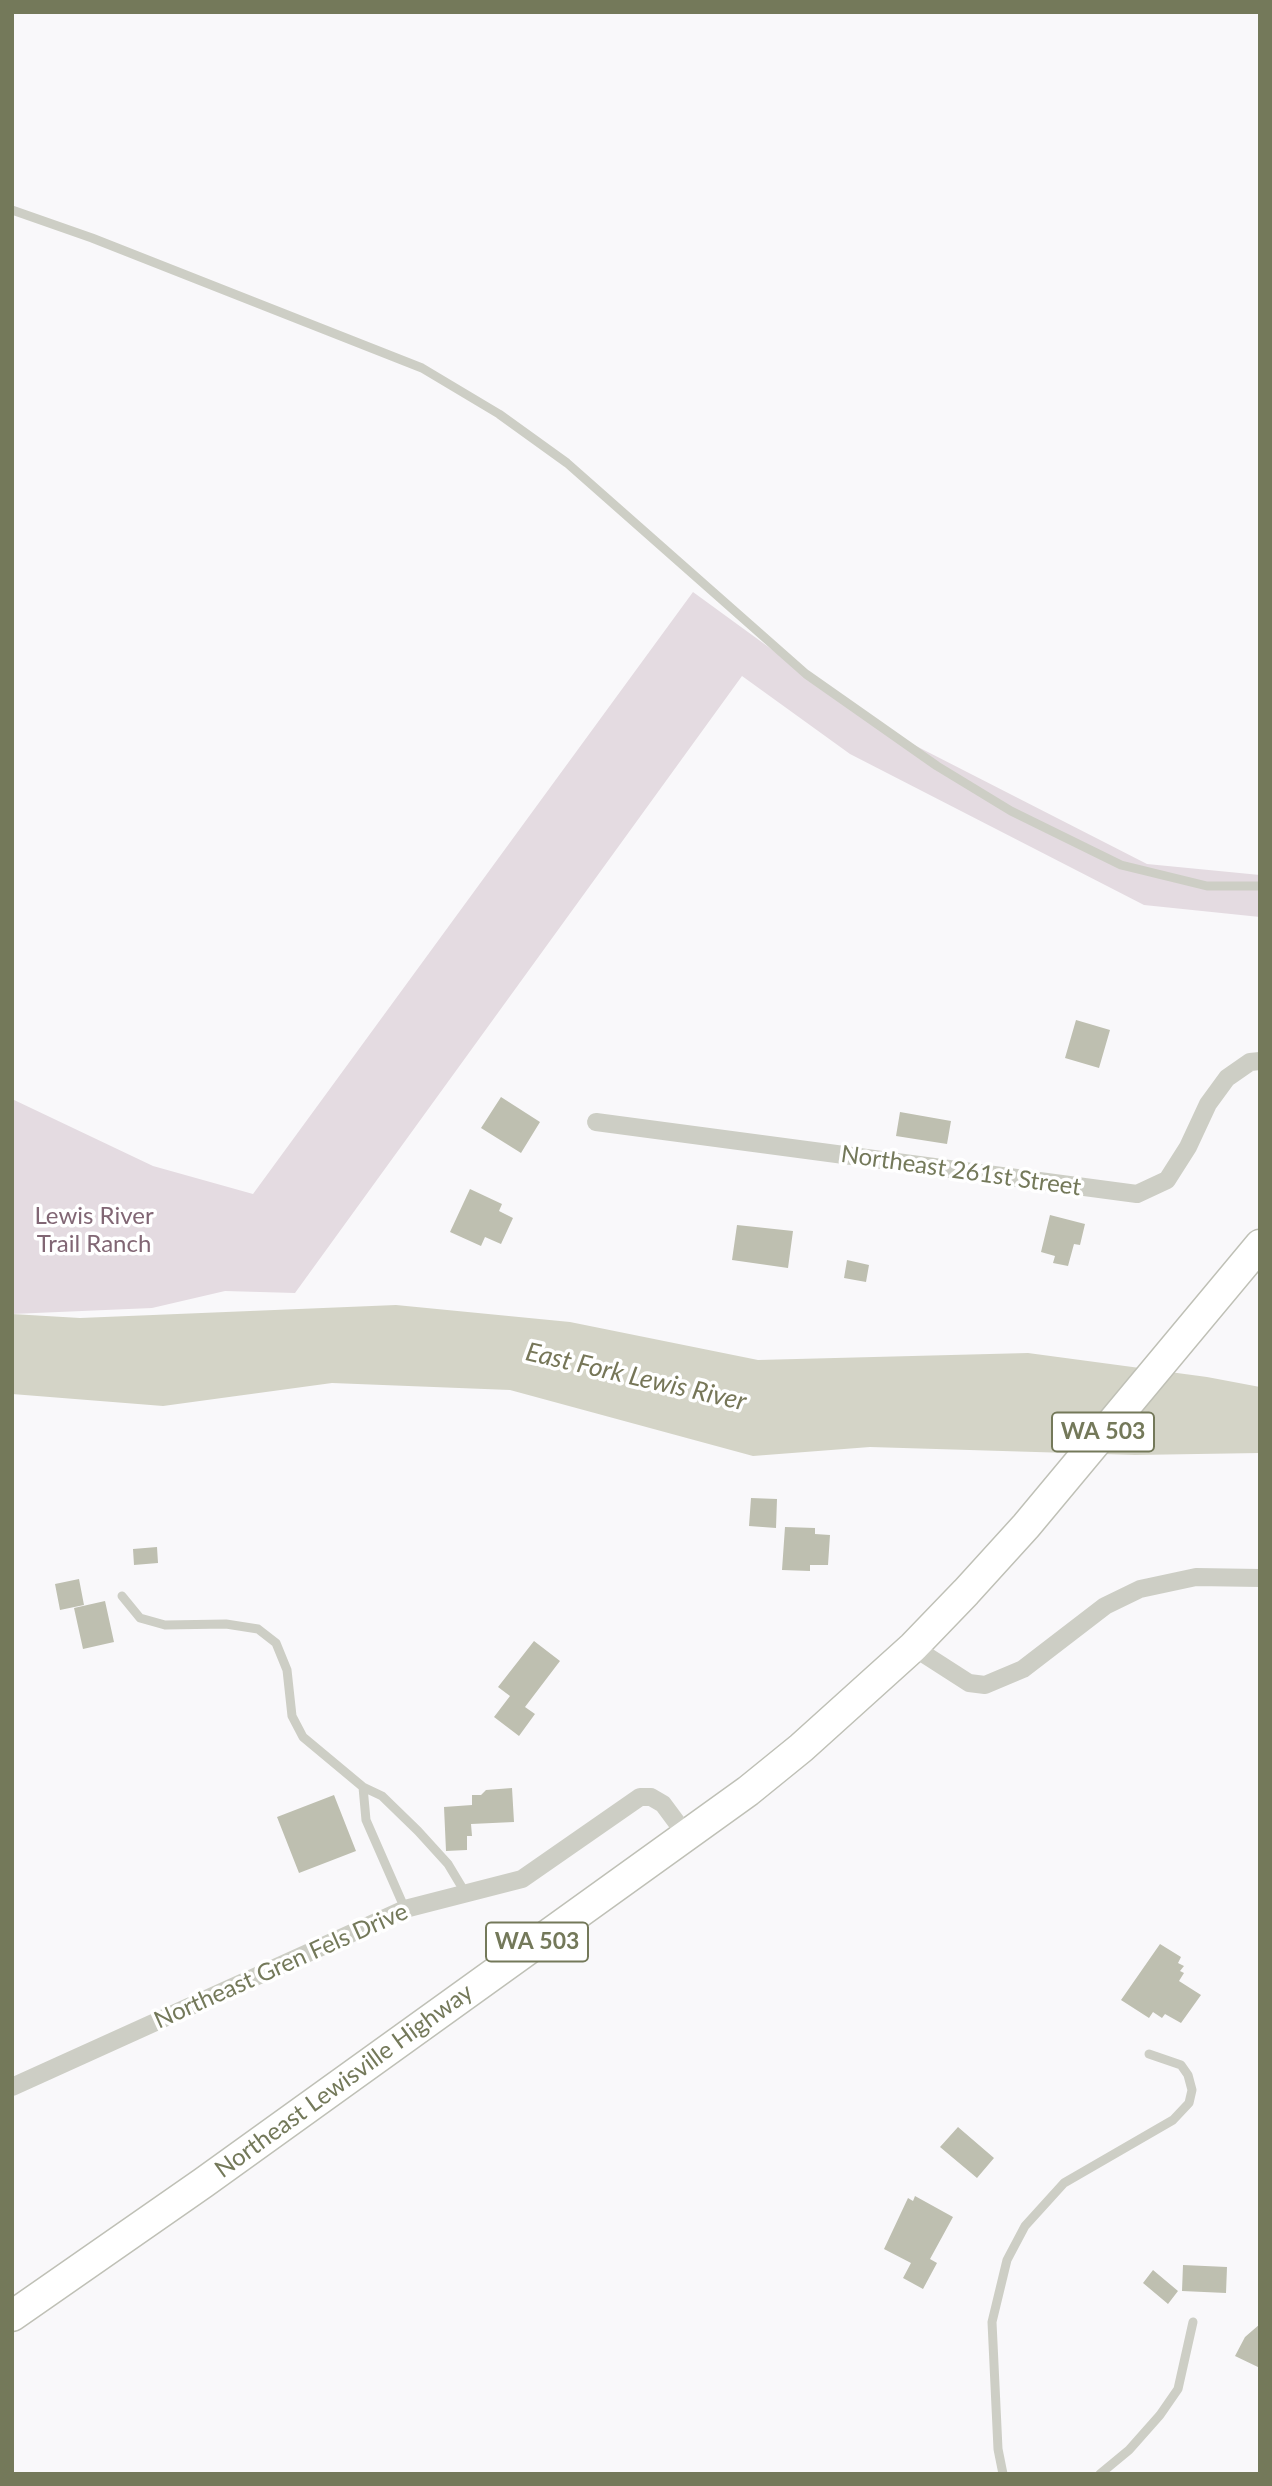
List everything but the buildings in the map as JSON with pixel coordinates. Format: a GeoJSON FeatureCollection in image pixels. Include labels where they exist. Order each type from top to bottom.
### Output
{"type":"FeatureCollection","features":[{"type":"Feature","properties":{"kind":"main road","name":"Northeast Lewisville Highway"},"geometry":{"type":"LineString","coordinates":[[12,2316],[203,2183],[686,1835],[801,1748],[913,1647],[1026,1526],[1260,1245]]}},
{"type":"Feature","properties":{"kind":"street","name":"Northeast 261st Street"},"geometry":{"type":"LineString","coordinates":[[596,1122],[1137,1194],[1167,1180],[1188,1147],[1208,1104],[1227,1079],[1250,1062],[1260,1061]]}},
{"type":"Feature","properties":{"kind":"street"},"geometry":{"type":"LineString","coordinates":[[913,1647],[969,1683],[985,1685],[1023,1669],[1105,1606],[1140,1589],[1196,1577],[1260,1578]]}},
{"type":"Feature","properties":{"kind":"street","name":"Northeast Gren Fels Drive"},"geometry":{"type":"LineString","coordinates":[[12,2087],[405,1909],[522,1879],[640,1797],[651,1797],[663,1804],[686,1835]]}},
{"type":"Feature","properties":{"kind":"lane"},"geometry":{"type":"LineString","coordinates":[[12,211],[92,238],[422,368],[499,414],[558,457],[806,674],[937,766],[1011,811],[1121,865],[1206,886],[1260,886]]}},
{"type":"Feature","properties":{"kind":"lane"},"geometry":{"type":"LineString","coordinates":[[122,1596],[140,1618],[165,1625],[226,1624],[258,1629],[276,1643],[283,1661],[292,1716],[303,1737],[363,1787],[382,1796],[418,1830],[448,1864],[466,1894]]}},
{"type":"Feature","properties":{"kind":"lane"},"geometry":{"type":"LineString","coordinates":[[363,1787],[366,1820],[405,1909]]}},
{"type":"Feature","properties":{"kind":"lane"},"geometry":{"type":"LineString","coordinates":[[1003,2474],[998,2449],[992,2322],[1007,2260],[1025,2226],[1056,2190],[1079,2172],[1173,2120],[1189,2103],[1192,2090],[1181,2065],[1149,2054]]}},
{"type":"Feature","properties":{"kind":"lane"},"geometry":{"type":"LineString","coordinates":[[1100,2474],[1129,2450],[1160,2415],[1178,2389],[1193,2322]]}},
{"type":"Feature","properties":{"kind":"green space","name":"Lewis River Trail Ranch"},"geometry":{"type":"Polygon","coordinates":[[[693,592],[877,726],[1147,864],[1260,875],[1260,917],[1144,905],[850,754],[742,676],[295,1293],[225,1291],[152,1308],[12,1314],[12,1099],[153,1166],[253,1194],[693,592]]]}},
{"type":"Feature","properties":{"kind":"water","name":"East Fork Lewis River"},"geometry":{"type":"Polygon","coordinates":[[[396,1305],[570,1322],[758,1360],[1028,1353],[1207,1377],[1260,1387],[1260,1453],[1135,1455],[870,1447],[753,1456],[510,1390],[332,1383],[163,1406],[12,1394],[12,1314],[80,1318],[396,1305]]]}}]}
